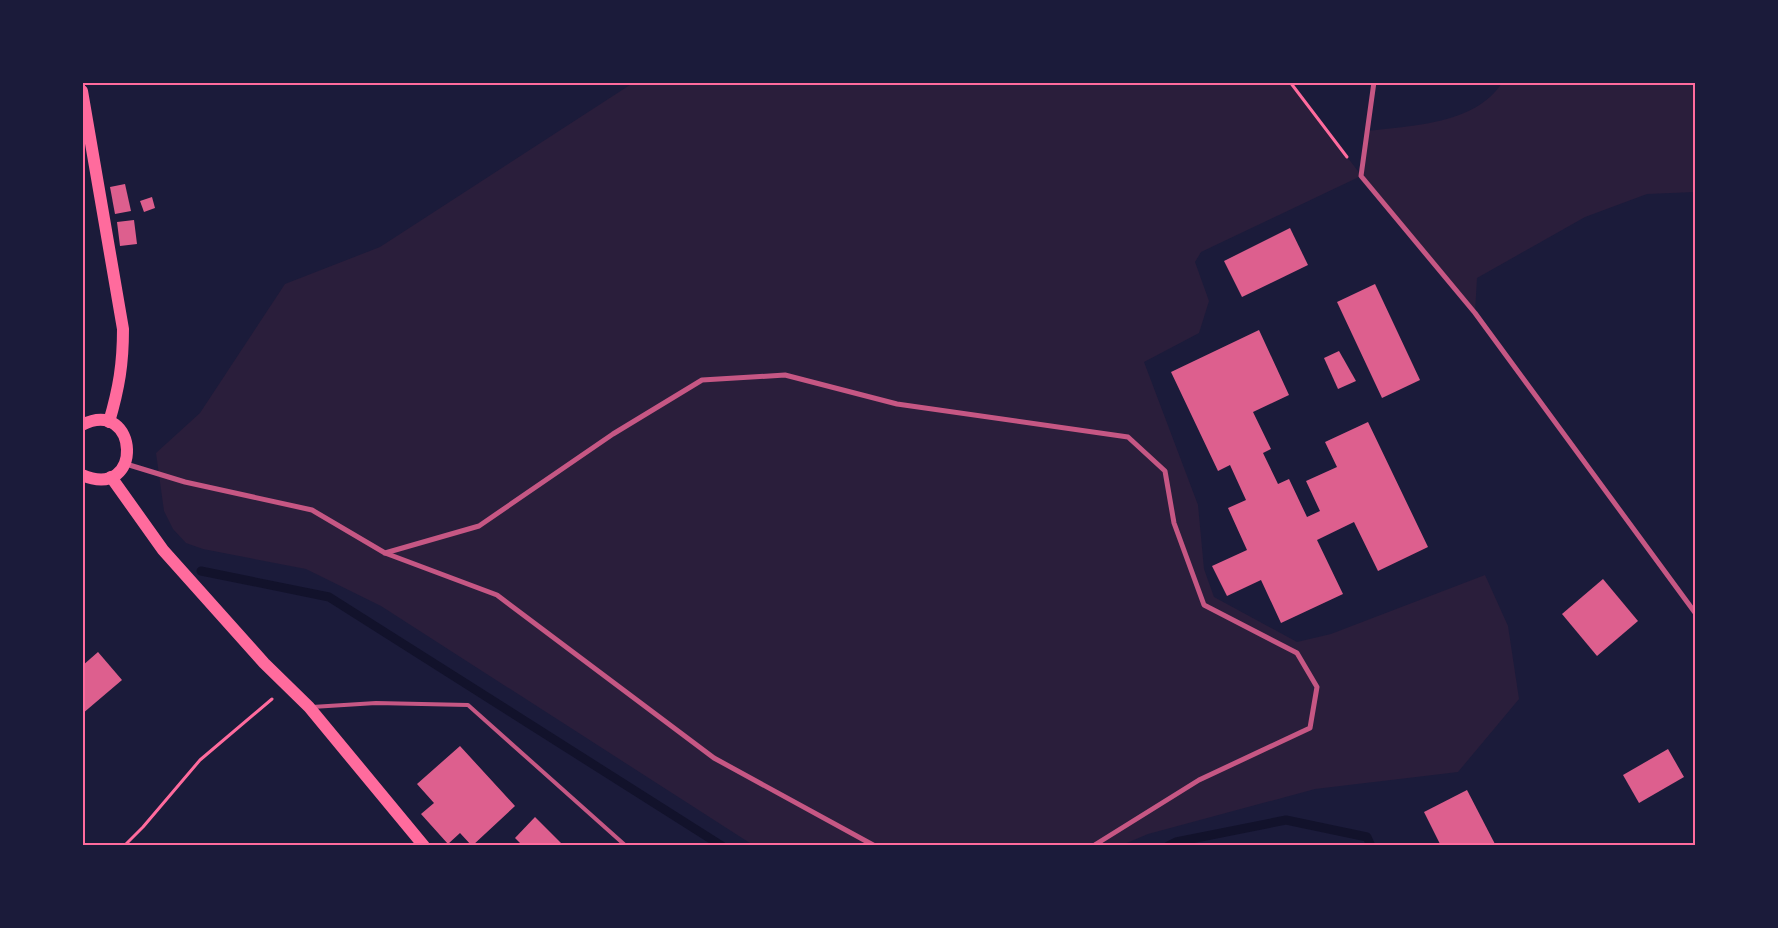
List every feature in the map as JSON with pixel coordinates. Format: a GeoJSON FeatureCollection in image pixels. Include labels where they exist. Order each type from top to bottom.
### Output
{"type":"FeatureCollection","features":[{"type":"Feature","properties":{"kind":"main road"},"geometry":{"type":"LineString","coordinates":[[82,91],[123,329],[123,364],[120,387],[109,422]]}},
{"type":"Feature","properties":{"kind":"main road"},"geometry":{"type":"LineString","coordinates":[[82,426],[99,420],[109,422],[118,427],[128,444],[129,454],[125,464],[111,477],[102,480],[82,475]]}},
{"type":"Feature","properties":{"kind":"main road"},"geometry":{"type":"LineString","coordinates":[[111,477],[163,550],[309,707],[424,846]]}},
{"type":"Feature","properties":{"kind":"street"},"geometry":{"type":"LineString","coordinates":[[1374,82],[1361,176],[1475,313],[1696,614]]}},
{"type":"Feature","properties":{"kind":"street"},"geometry":{"type":"LineString","coordinates":[[385,553],[479,526],[613,434],[702,380],[785,375],[897,404],[1128,437],[1165,471],[1174,523],[1204,605],[1297,653],[1317,687],[1310,728],[1199,780],[1093,846]]}},
{"type":"Feature","properties":{"kind":"street"},"geometry":{"type":"LineString","coordinates":[[125,464],[185,482],[312,510],[385,553],[497,595],[714,758],[875,846]]}},
{"type":"Feature","properties":{"kind":"lane"},"geometry":{"type":"LineString","coordinates":[[309,707],[376,703],[468,705],[626,846]]}},
{"type":"Feature","properties":{"kind":"path"},"geometry":{"type":"LineString","coordinates":[[1290,82],[1361,176]]}},
{"type":"Feature","properties":{"kind":"path"},"geometry":{"type":"LineString","coordinates":[[124,846],[143,827],[200,760],[287,685]]}},
{"type":"Feature","properties":{"kind":"shaded area"},"geometry":{"type":"Polygon","coordinates":[[[633,83],[1290,83],[1361,175],[1368,131],[1423,124],[1459,115],[1476,107],[1490,97],[1502,83],[1695,83],[1695,192],[1647,194],[1585,217],[1477,278],[1475,313],[1361,176],[1201,252],[1195,262],[1209,301],[1199,333],[1144,362],[1198,505],[1204,569],[1214,597],[1297,642],[1331,634],[1485,575],[1508,626],[1519,699],[1458,772],[1315,789],[1148,834],[1122,845],[753,845],[381,606],[306,569],[203,549],[186,543],[173,529],[164,511],[156,453],[200,413],[285,284],[380,247],[633,83]]]}},
{"type":"Feature","properties":{"kind":"building"},"geometry":{"type":"Polygon","coordinates":[[[125,184],[131,211],[115,214],[110,187],[125,184]]]}},
{"type":"Feature","properties":{"kind":"building"},"geometry":{"type":"Polygon","coordinates":[[[152,197],[155,208],[144,212],[140,201],[152,197]]]}},
{"type":"Feature","properties":{"kind":"building"},"geometry":{"type":"Polygon","coordinates":[[[134,220],[137,244],[120,246],[117,222],[134,220]]]}},
{"type":"Feature","properties":{"kind":"building"},"geometry":{"type":"Polygon","coordinates":[[[1290,228],[1308,265],[1242,297],[1224,261],[1290,228]]]}},
{"type":"Feature","properties":{"kind":"building"},"geometry":{"type":"Polygon","coordinates":[[[1375,284],[1420,380],[1382,398],[1337,302],[1375,284]]]}},
{"type":"Feature","properties":{"kind":"building"},"geometry":{"type":"Polygon","coordinates":[[[1259,330],[1289,395],[1253,412],[1271,449],[1263,453],[1278,484],[1289,479],[1307,517],[1320,511],[1306,481],[1337,467],[1325,442],[1368,422],[1428,547],[1378,571],[1354,522],[1317,540],[1343,594],[1281,623],[1261,580],[1227,596],[1212,566],[1247,550],[1228,508],[1246,500],[1230,465],[1218,471],[1171,372],[1259,330]]]}},
{"type":"Feature","properties":{"kind":"building"},"geometry":{"type":"Polygon","coordinates":[[[1339,351],[1356,381],[1338,389],[1324,358],[1339,351]]]}},
{"type":"Feature","properties":{"kind":"building"},"geometry":{"type":"Polygon","coordinates":[[[1603,579],[1638,621],[1597,656],[1562,614],[1603,579]]]}},
{"type":"Feature","properties":{"kind":"building"},"geometry":{"type":"Polygon","coordinates":[[[98,652],[122,680],[82,714],[82,666],[98,652]]]}},
{"type":"Feature","properties":{"kind":"building"},"geometry":{"type":"Polygon","coordinates":[[[460,746],[515,806],[472,846],[460,833],[448,844],[421,814],[434,803],[417,784],[460,746]]]}},
{"type":"Feature","properties":{"kind":"building"},"geometry":{"type":"Polygon","coordinates":[[[1668,749],[1684,777],[1639,803],[1623,775],[1668,749]]]}},
{"type":"Feature","properties":{"kind":"building"},"geometry":{"type":"Polygon","coordinates":[[[1467,790],[1496,846],[1441,846],[1424,812],[1467,790]]]}},
{"type":"Feature","properties":{"kind":"building"},"geometry":{"type":"Polygon","coordinates":[[[535,817],[564,846],[523,846],[515,838],[535,817]]]}},
{"type":"Feature","properties":{"kind":"waterway"},"geometry":{"type":"LineString","coordinates":[[201,571],[329,597],[722,846]]}},
{"type":"Feature","properties":{"kind":"waterway"},"geometry":{"type":"LineString","coordinates":[[1168,846],[1176,842],[1286,820],[1367,837],[1371,846]]}}]}
